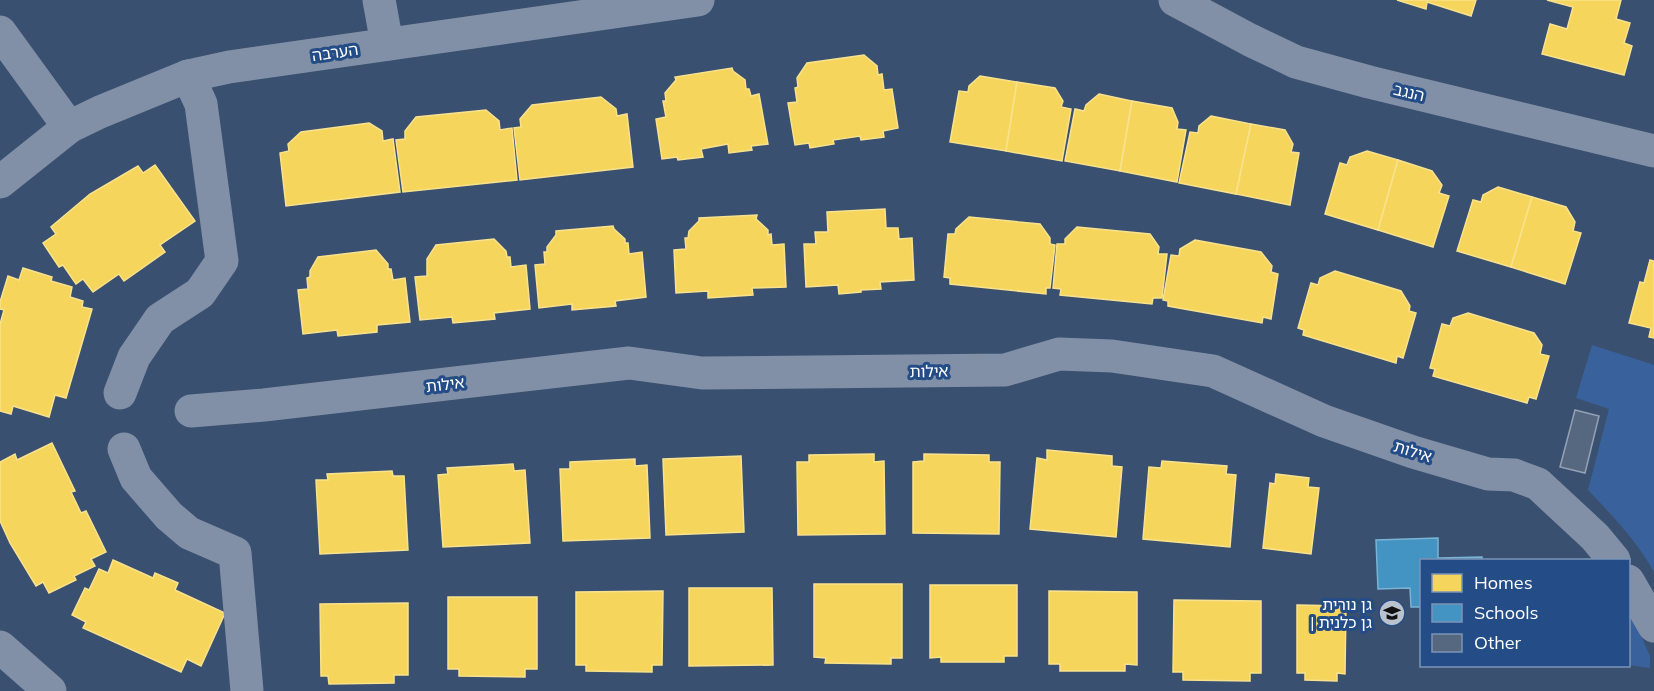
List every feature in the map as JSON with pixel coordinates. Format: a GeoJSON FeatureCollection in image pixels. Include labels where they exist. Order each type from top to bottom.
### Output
{"type":"FeatureCollection","features":[{"type":"Feature","properties":{"kind":"street"},"geometry":{"type":"LineString","coordinates":[[379,0],[387,44]]}},
{"type":"Feature","properties":{"kind":"street","name":"הערבה"},"geometry":{"type":"LineString","coordinates":[[5,169],[69,127],[188,76],[229,67],[698,0]]}},
{"type":"Feature","properties":{"kind":"street","name":"הנגב"},"geometry":{"type":"LineString","coordinates":[[1175,0],[1296,62],[1654,151]]}},
{"type":"Feature","properties":{"kind":"street"},"geometry":{"type":"LineString","coordinates":[[0,32],[69,127]]}},
{"type":"Feature","properties":{"kind":"street"},"geometry":{"type":"LineString","coordinates":[[120,393],[134,357],[160,319],[200,293],[222,261],[201,104],[188,76]]}},
{"type":"Feature","properties":{"kind":"street","name":"אילות"},"geometry":{"type":"LineString","coordinates":[[191,411],[264,405],[629,363],[702,373],[1005,370],[1059,354],[1112,356],[1213,371],[1324,421],[1413,452],[1488,474],[1514,475],[1538,484],[1595,537],[1612,559]]}},
{"type":"Feature","properties":{"kind":"street"},"geometry":{"type":"LineString","coordinates":[[124,449],[136,477],[169,516],[189,533],[235,553],[247,691]]}},
{"type":"Feature","properties":{"kind":"street"},"geometry":{"type":"LineString","coordinates":[[1630,583],[1654,626]]}},
{"type":"Feature","properties":{"kind":"street"},"geometry":{"type":"LineString","coordinates":[[0,647],[50,691]]}},
{"type":"Feature","properties":{"kind":"shaded area"},"geometry":{"type":"Polygon","coordinates":[[[1592,345],[1654,365],[1654,572],[1632,539],[1588,490],[1609,409],[1576,398],[1592,345]]]}},
{"type":"Feature","properties":{"kind":"shaded area"},"geometry":{"type":"Polygon","coordinates":[[[1630,611],[1650,656],[1650,668],[1630,665],[1630,611]]]}},
{"type":"Feature","properties":{"kind":"building: Homes"},"geometry":{"type":"Polygon","coordinates":[[[1397,0],[1476,0],[1471,16],[1427,2],[1426,9],[1397,0]]]}},
{"type":"Feature","properties":{"kind":"building: Homes"},"geometry":{"type":"Polygon","coordinates":[[[1547,0],[1621,0],[1616,19],[1630,23],[1624,43],[1632,46],[1624,75],[1542,54],[1550,24],[1567,29],[1573,7],[1547,0]]]}},
{"type":"Feature","properties":{"kind":"building: Homes"},"geometry":{"type":"Polygon","coordinates":[[[864,55],[877,66],[878,75],[882,74],[884,90],[892,89],[898,128],[883,131],[884,137],[861,140],[860,136],[833,140],[834,144],[810,148],[809,143],[795,145],[788,103],[797,102],[795,88],[798,87],[797,78],[807,63],[864,55]]]}},
{"type":"Feature","properties":{"kind":"building: Homes"},"geometry":{"type":"Polygon","coordinates":[[[732,68],[745,80],[746,89],[749,89],[751,96],[759,94],[768,144],[751,146],[752,150],[729,153],[728,144],[701,149],[703,157],[662,159],[656,119],[666,117],[663,101],[666,101],[665,93],[676,80],[675,77],[732,68]]]}},
{"type":"Feature","properties":{"kind":"building: Homes"},"geometry":{"type":"Polygon","coordinates":[[[980,76],[1017,82],[1006,151],[950,142],[959,91],[968,92],[969,86],[980,76]]]}},
{"type":"Feature","properties":{"kind":"building: Homes"},"geometry":{"type":"Polygon","coordinates":[[[1017,82],[1055,88],[1063,101],[1061,107],[1071,109],[1062,161],[1006,151],[1017,82]]]}},
{"type":"Feature","properties":{"kind":"building: Homes"},"geometry":{"type":"Polygon","coordinates":[[[1099,94],[1132,101],[1120,171],[1065,161],[1075,109],[1084,111],[1086,105],[1099,94]]]}},
{"type":"Feature","properties":{"kind":"building: Homes"},"geometry":{"type":"Polygon","coordinates":[[[601,97],[616,109],[617,116],[627,114],[633,167],[520,180],[514,128],[521,127],[520,119],[532,105],[601,97]]]}},
{"type":"Feature","properties":{"kind":"building: Homes"},"geometry":{"type":"Polygon","coordinates":[[[1132,101],[1172,108],[1178,122],[1177,129],[1186,130],[1177,182],[1120,171],[1132,101]]]}},
{"type":"Feature","properties":{"kind":"building: Homes"},"geometry":{"type":"Polygon","coordinates":[[[486,110],[499,121],[500,130],[512,128],[517,180],[403,192],[396,140],[405,139],[405,131],[416,117],[486,110]]]}},
{"type":"Feature","properties":{"kind":"building: Homes"},"geometry":{"type":"Polygon","coordinates":[[[1211,116],[1251,124],[1236,194],[1179,183],[1190,132],[1198,133],[1199,126],[1211,116]]]}},
{"type":"Feature","properties":{"kind":"building: Homes"},"geometry":{"type":"Polygon","coordinates":[[[369,123],[382,131],[383,141],[393,139],[400,192],[286,206],[280,153],[289,151],[288,144],[301,132],[369,123]]]}},
{"type":"Feature","properties":{"kind":"building: Homes"},"geometry":{"type":"Polygon","coordinates":[[[1251,124],[1285,130],[1293,144],[1291,152],[1299,153],[1290,205],[1236,194],[1251,124]]]}},
{"type":"Feature","properties":{"kind":"building: Homes"},"geometry":{"type":"Polygon","coordinates":[[[1367,151],[1398,160],[1378,230],[1325,214],[1340,163],[1347,165],[1350,157],[1367,151]]]}},
{"type":"Feature","properties":{"kind":"building: Homes"},"geometry":{"type":"Polygon","coordinates":[[[1398,160],[1432,171],[1442,185],[1439,193],[1449,196],[1433,247],[1378,230],[1398,160]]]}},
{"type":"Feature","properties":{"kind":"building: Homes"},"geometry":{"type":"Polygon","coordinates":[[[155,165],[195,221],[160,245],[165,252],[124,281],[119,274],[93,292],[83,279],[76,284],[63,265],[59,267],[43,243],[56,234],[51,227],[90,194],[138,166],[143,173],[155,165]]]}},
{"type":"Feature","properties":{"kind":"building: Homes"},"geometry":{"type":"Polygon","coordinates":[[[1498,187],[1532,197],[1511,267],[1457,251],[1473,200],[1481,202],[1483,195],[1498,187]]]}},
{"type":"Feature","properties":{"kind":"building: Homes"},"geometry":{"type":"Polygon","coordinates":[[[1532,197],[1566,207],[1575,222],[1573,231],[1581,233],[1565,284],[1511,267],[1532,197]]]}},
{"type":"Feature","properties":{"kind":"building: Homes"},"geometry":{"type":"Polygon","coordinates":[[[885,209],[886,228],[898,228],[899,239],[912,238],[914,280],[880,282],[881,289],[839,294],[838,285],[806,287],[804,244],[816,244],[815,232],[828,232],[827,212],[885,209]]]}},
{"type":"Feature","properties":{"kind":"building: Homes"},"geometry":{"type":"Polygon","coordinates":[[[757,215],[756,219],[768,230],[768,235],[771,234],[772,245],[784,244],[786,287],[752,288],[753,295],[708,298],[708,291],[676,293],[674,250],[686,249],[685,238],[688,238],[689,231],[699,221],[699,218],[757,215]]]}},
{"type":"Feature","properties":{"kind":"building: Homes"},"geometry":{"type":"Polygon","coordinates":[[[969,217],[1040,224],[1050,238],[1050,244],[1055,245],[1050,288],[1046,288],[1046,294],[950,284],[950,278],[944,277],[948,234],[955,234],[956,229],[969,217]]]}},
{"type":"Feature","properties":{"kind":"building: Homes"},"geometry":{"type":"Polygon","coordinates":[[[613,226],[625,239],[625,243],[628,243],[629,254],[642,252],[646,297],[615,301],[616,306],[572,310],[572,304],[539,308],[535,265],[545,264],[544,252],[547,252],[547,247],[556,235],[556,231],[613,226]]]}},
{"type":"Feature","properties":{"kind":"building: Homes"},"geometry":{"type":"Polygon","coordinates":[[[1077,227],[1150,234],[1159,247],[1158,254],[1167,254],[1162,298],[1153,298],[1152,304],[1060,295],[1061,289],[1053,288],[1057,244],[1065,244],[1065,239],[1077,227]]]}},
{"type":"Feature","properties":{"kind":"building: Homes"},"geometry":{"type":"Polygon","coordinates":[[[494,239],[506,251],[507,257],[510,257],[511,267],[526,265],[530,309],[494,313],[495,319],[453,323],[452,317],[420,320],[415,277],[427,276],[427,259],[436,245],[494,239]]]}},
{"type":"Feature","properties":{"kind":"building: Homes"},"geometry":{"type":"Polygon","coordinates":[[[1195,240],[1261,252],[1272,266],[1271,272],[1278,274],[1271,319],[1263,317],[1262,323],[1168,306],[1168,301],[1163,300],[1171,255],[1179,256],[1180,249],[1195,240]]]}},
{"type":"Feature","properties":{"kind":"building: Homes"},"geometry":{"type":"Polygon","coordinates":[[[376,250],[388,264],[388,269],[391,269],[393,280],[405,278],[410,322],[377,325],[377,332],[338,336],[337,330],[303,334],[298,290],[308,289],[307,278],[310,277],[310,271],[318,257],[376,250]]]}},
{"type":"Feature","properties":{"kind":"building: Homes"},"geometry":{"type":"Polygon","coordinates":[[[1650,260],[1654,261],[1654,338],[1649,337],[1651,328],[1629,323],[1640,282],[1644,283],[1650,260]]]}},
{"type":"Feature","properties":{"kind":"building: Homes"},"geometry":{"type":"Polygon","coordinates":[[[23,268],[52,277],[51,281],[72,287],[70,297],[83,301],[82,307],[92,309],[66,398],[55,395],[49,417],[13,406],[11,414],[0,411],[0,324],[4,310],[0,309],[0,302],[8,276],[19,280],[23,268]]]}},
{"type":"Feature","properties":{"kind":"building: Homes"},"geometry":{"type":"Polygon","coordinates":[[[1335,271],[1401,291],[1410,306],[1409,311],[1416,313],[1403,358],[1397,356],[1396,363],[1303,335],[1304,330],[1298,328],[1311,283],[1318,285],[1320,278],[1335,271]]]}},
{"type":"Feature","properties":{"kind":"building: Homes"},"geometry":{"type":"Polygon","coordinates":[[[1468,313],[1534,333],[1542,345],[1540,354],[1549,356],[1536,399],[1529,397],[1527,403],[1433,376],[1435,369],[1430,368],[1442,324],[1450,326],[1453,318],[1468,313]]]}},
{"type":"Feature","properties":{"kind":"building: Homes"},"geometry":{"type":"Polygon","coordinates":[[[52,443],[75,491],[71,492],[81,513],[86,511],[106,552],[91,559],[95,566],[74,576],[76,580],[49,593],[43,582],[36,586],[10,543],[0,521],[0,462],[15,454],[17,460],[52,443]]]}},
{"type":"Feature","properties":{"kind":"building: Homes"},"geometry":{"type":"Polygon","coordinates":[[[1047,450],[1112,456],[1112,466],[1122,467],[1116,537],[1030,529],[1037,458],[1047,460],[1047,450]]]}},
{"type":"Feature","properties":{"kind":"building: Homes"},"geometry":{"type":"Polygon","coordinates":[[[874,454],[874,462],[884,461],[885,534],[798,535],[797,462],[809,462],[809,455],[874,454]]]}},
{"type":"Feature","properties":{"kind":"building: Homes"},"geometry":{"type":"Polygon","coordinates":[[[924,454],[989,455],[989,462],[1000,462],[999,534],[913,533],[913,462],[924,461],[924,454]]]}},
{"type":"Feature","properties":{"kind":"building: Homes"},"geometry":{"type":"Polygon","coordinates":[[[741,456],[744,532],[666,535],[663,459],[741,456]]]}},
{"type":"Feature","properties":{"kind":"building: Homes"},"geometry":{"type":"Polygon","coordinates":[[[635,459],[635,466],[647,465],[650,538],[563,541],[560,469],[570,469],[570,462],[635,459]]]}},
{"type":"Feature","properties":{"kind":"building: Homes"},"geometry":{"type":"Polygon","coordinates":[[[1162,461],[1227,466],[1226,474],[1236,475],[1230,547],[1143,539],[1149,467],[1161,468],[1162,461]]]}},
{"type":"Feature","properties":{"kind":"building: Homes"},"geometry":{"type":"Polygon","coordinates":[[[513,464],[514,471],[525,470],[530,543],[443,547],[438,475],[448,474],[447,468],[513,464]]]}},
{"type":"Feature","properties":{"kind":"building: Homes"},"geometry":{"type":"Polygon","coordinates":[[[392,471],[393,476],[404,476],[408,550],[320,554],[316,480],[328,480],[327,474],[392,471]]]}},
{"type":"Feature","properties":{"kind":"building: Homes"},"geometry":{"type":"Polygon","coordinates":[[[1276,474],[1309,478],[1308,487],[1319,488],[1311,554],[1263,548],[1270,483],[1275,484],[1276,474]]]}},
{"type":"Feature","properties":{"kind":"building: Homes"},"geometry":{"type":"Polygon","coordinates":[[[113,560],[153,578],[155,573],[178,583],[175,590],[225,613],[201,666],[187,659],[181,672],[83,628],[86,622],[72,615],[85,588],[89,590],[99,569],[108,573],[113,560]]]}},
{"type":"Feature","properties":{"kind":"building: Homes"},"geometry":{"type":"Polygon","coordinates":[[[814,584],[902,584],[902,658],[891,658],[891,664],[825,663],[826,658],[814,657],[814,584]]]}},
{"type":"Feature","properties":{"kind":"building: Homes"},"geometry":{"type":"Polygon","coordinates":[[[930,585],[1017,585],[1017,656],[1004,656],[1004,662],[941,662],[941,657],[930,658],[930,585]]]}},
{"type":"Feature","properties":{"kind":"building: Homes"},"geometry":{"type":"Polygon","coordinates":[[[689,588],[772,588],[773,665],[689,666],[689,588]]]}},
{"type":"Feature","properties":{"kind":"building: Homes"},"geometry":{"type":"Polygon","coordinates":[[[663,591],[662,665],[652,665],[652,672],[586,671],[586,665],[576,665],[576,592],[663,591]]]}},
{"type":"Feature","properties":{"kind":"building: Homes"},"geometry":{"type":"Polygon","coordinates":[[[1049,591],[1137,592],[1137,665],[1125,664],[1125,671],[1060,671],[1060,664],[1049,664],[1049,591]]]}},
{"type":"Feature","properties":{"kind":"building: Homes"},"geometry":{"type":"Polygon","coordinates":[[[448,597],[537,597],[537,669],[525,669],[525,677],[459,676],[459,669],[448,669],[448,597]]]}},
{"type":"Feature","properties":{"kind":"building: Homes"},"geometry":{"type":"Polygon","coordinates":[[[1174,600],[1261,601],[1261,673],[1250,673],[1250,681],[1183,680],[1183,672],[1173,672],[1174,600]]]}},
{"type":"Feature","properties":{"kind":"building: Homes"},"geometry":{"type":"Polygon","coordinates":[[[408,603],[408,675],[394,675],[394,683],[329,684],[328,676],[321,676],[320,604],[408,603]]]}},
{"type":"Feature","properties":{"kind":"building: Homes"},"geometry":{"type":"Polygon","coordinates":[[[1297,605],[1346,606],[1345,674],[1337,673],[1337,681],[1305,680],[1305,673],[1297,673],[1297,605]]]}},
{"type":"Feature","properties":{"kind":"building: Schools"},"geometry":{"type":"Polygon","coordinates":[[[1438,538],[1438,558],[1482,557],[1482,559],[1420,559],[1420,607],[1411,607],[1410,588],[1378,589],[1376,540],[1438,538]]]}},
{"type":"Feature","properties":{"kind":"building: Other"},"geometry":{"type":"Polygon","coordinates":[[[1575,410],[1599,416],[1585,473],[1560,467],[1575,410]]]}},
{"type":"Feature","properties":{"kind":"place","name":"גן נורית | גן כלנית"},"geometry":{"type":"Point","coordinates":[1392,613]}}]}
